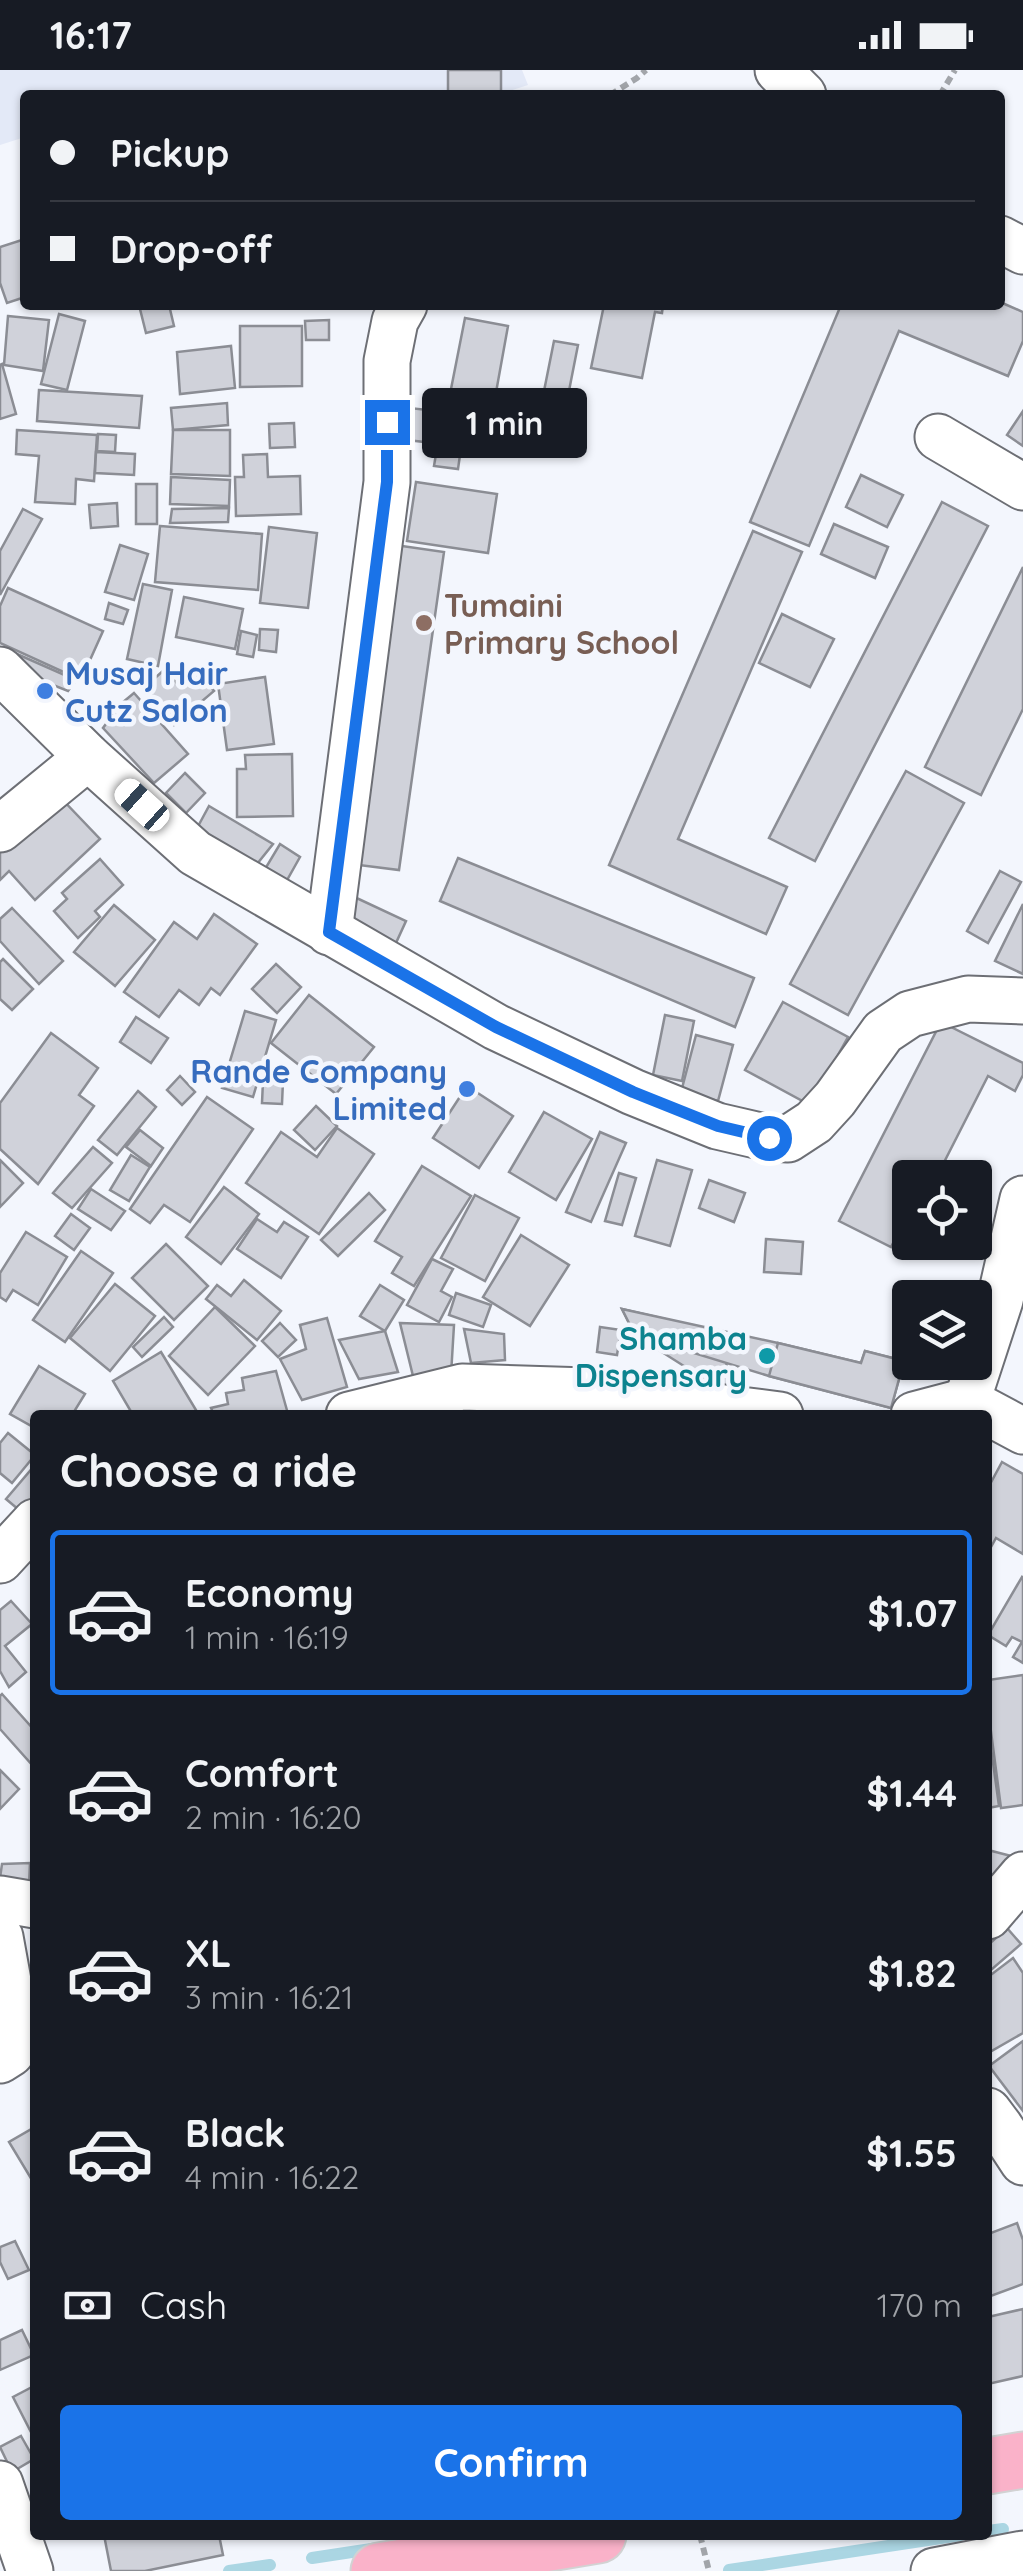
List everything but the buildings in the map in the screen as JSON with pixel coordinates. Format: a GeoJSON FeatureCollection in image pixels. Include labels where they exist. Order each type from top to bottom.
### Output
{"type":"FeatureCollection","features":[{"type":"Feature","properties":{"kind":"main road"},"geometry":{"type":"LineString","coordinates":[[992,2465],[1023,2460]]}},
{"type":"Feature","properties":{"kind":"main road"},"geometry":{"type":"LineString","coordinates":[[379,2571],[568,2540]]}},
{"type":"Feature","properties":{"kind":"street"},"geometry":{"type":"LineString","coordinates":[[778,70],[798,90]]}},
{"type":"Feature","properties":{"kind":"street"},"geometry":{"type":"LineString","coordinates":[[329,932],[387,482],[387,361],[401,310]]}},
{"type":"Feature","properties":{"kind":"street"},"geometry":{"type":"LineString","coordinates":[[938,437],[1023,487]]}},
{"type":"Feature","properties":{"kind":"street"},"geometry":{"type":"LineString","coordinates":[[0,670],[88,757],[195,853],[496,1027],[633,1092],[718,1126],[769,1138],[788,1138],[814,1122],[883,1032],[910,1014],[968,999],[1023,1001]]}},
{"type":"Feature","properties":{"kind":"street"},"geometry":{"type":"LineString","coordinates":[[0,829],[88,757]]}},
{"type":"Feature","properties":{"kind":"street"},"geometry":{"type":"LineString","coordinates":[[963,1408],[1000,1300],[1023,1199]]}},
{"type":"Feature","properties":{"kind":"street"},"geometry":{"type":"LineString","coordinates":[[368,1410],[462,1386],[587,1391],[740,1410]]}},
{"type":"Feature","properties":{"kind":"street"},"geometry":{"type":"LineString","coordinates":[[992,1419],[1023,1430]]}},
{"type":"Feature","properties":{"kind":"street"},"geometry":{"type":"LineString","coordinates":[[0,1560],[30,1527]]}},
{"type":"Feature","properties":{"kind":"street"},"geometry":{"type":"LineString","coordinates":[[992,1911],[1023,1875]]}},
{"type":"Feature","properties":{"kind":"street"},"geometry":{"type":"LineString","coordinates":[[0,1899],[30,1903]]}},
{"type":"Feature","properties":{"kind":"street"},"geometry":{"type":"LineString","coordinates":[[0,1936],[18,2036],[11,2053],[0,2060]]}},
{"type":"Feature","properties":{"kind":"street"},"geometry":{"type":"LineString","coordinates":[[992,2116],[1023,2162]]}},
{"type":"Feature","properties":{"kind":"street"},"geometry":{"type":"LineString","coordinates":[[0,2484],[30,2571]]}},
{"type":"Feature","properties":{"kind":"street"},"geometry":{"type":"LineString","coordinates":[[934,2571],[1023,2554]]}},
{"type":"Feature","properties":{"kind":"path"},"geometry":{"type":"LineString","coordinates":[[618,90],[646,70]]}},
{"type":"Feature","properties":{"kind":"path"},"geometry":{"type":"LineString","coordinates":[[701,2540],[709,2571]]}},
{"type":"Feature","properties":{"kind":"shaded area"},"geometry":{"type":"Polygon","coordinates":[[[0,70],[522,70],[528,85],[512,90],[20,90],[20,139],[0,145],[0,70]]]}},
{"type":"Feature","properties":{"kind":"waterway"},"geometry":{"type":"LineString","coordinates":[[992,2530],[1003,2529]]}},
{"type":"Feature","properties":{"kind":"waterway"},"geometry":{"type":"LineString","coordinates":[[729,2570],[928,2540]]}},
{"type":"Feature","properties":{"kind":"waterway"},"geometry":{"type":"LineString","coordinates":[[312,2558],[378,2548]]}},
{"type":"Feature","properties":{"kind":"waterway"},"geometry":{"type":"LineString","coordinates":[[229,2571],[270,2565]]}},
{"type":"Feature","properties":{"kind":"place","name":"Tumaini Primary School"},"geometry":{"type":"Point","coordinates":[424,623]}},
{"type":"Feature","properties":{"kind":"place","name":"Musaj Hair Cutz Salon"},"geometry":{"type":"Point","coordinates":[45,691]}},
{"type":"Feature","properties":{"kind":"place","name":"Rande Company Limited"},"geometry":{"type":"Point","coordinates":[467,1089]}},
{"type":"Feature","properties":{"kind":"place","name":"Shamba Dispensary"},"geometry":{"type":"Point","coordinates":[767,1356]}},
{"type":"Feature","properties":{"kind":"route"},"geometry":{"type":"LineString","coordinates":[[387,422],[387,482],[329,932],[496,1027],[633,1092],[718,1126],[769,1138]]}}]}
